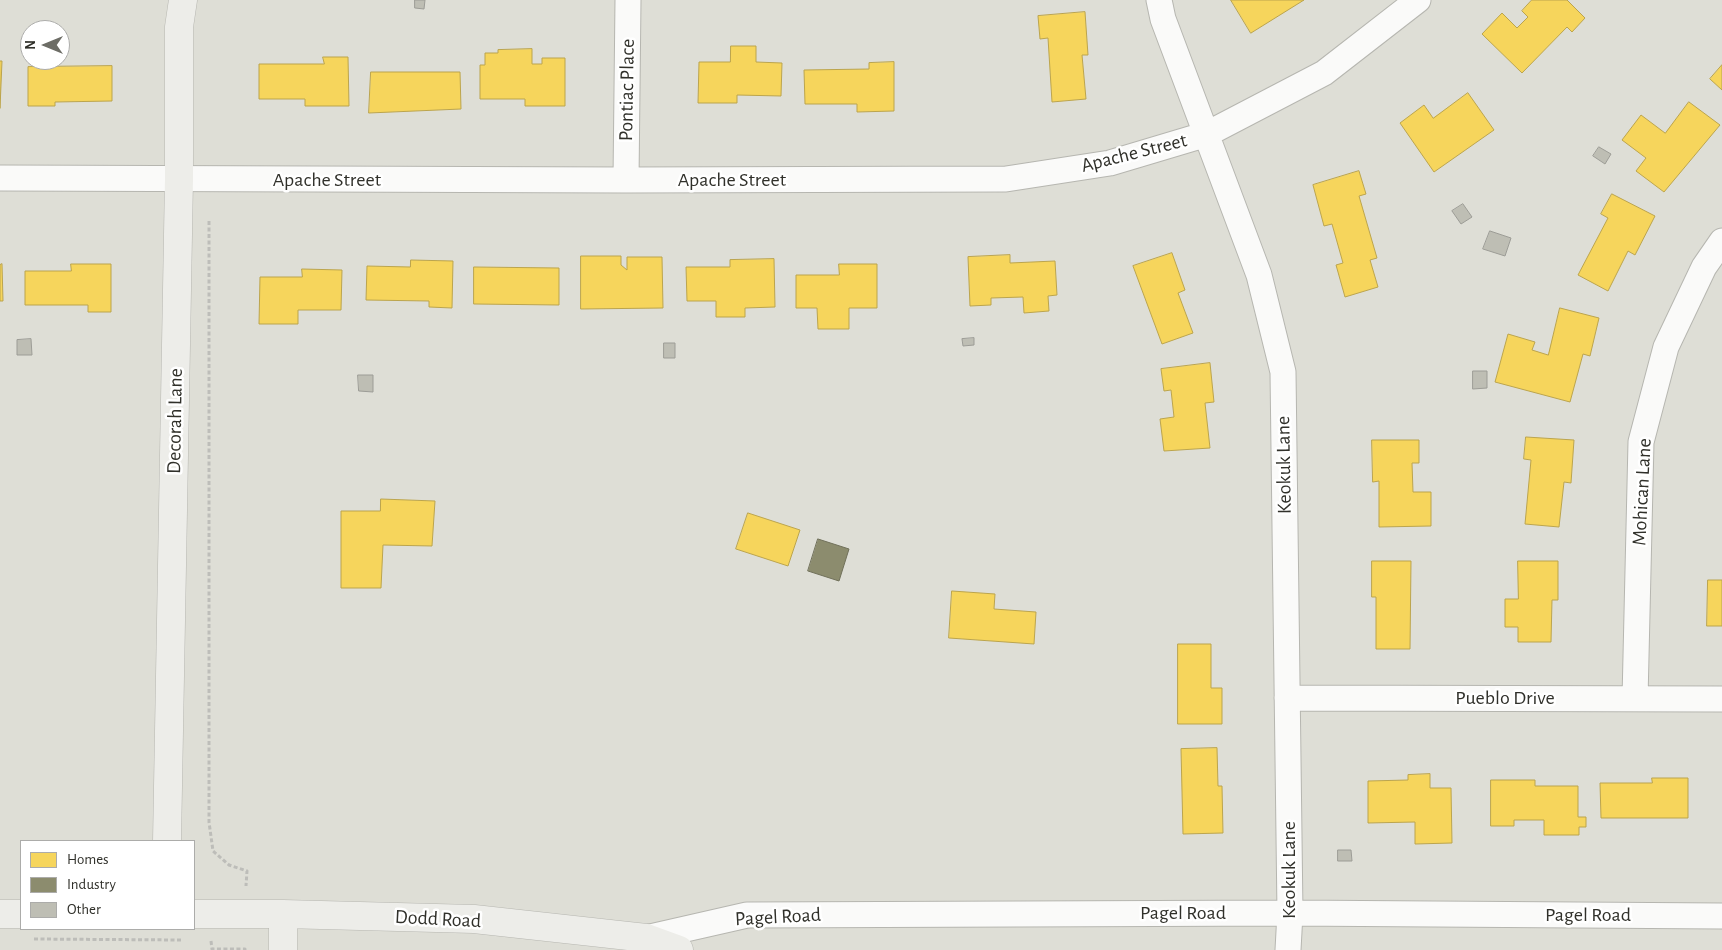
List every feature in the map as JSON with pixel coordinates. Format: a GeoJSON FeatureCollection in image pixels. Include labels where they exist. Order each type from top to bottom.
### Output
{"type":"FeatureCollection","features":[{"type":"Feature","properties":{"kind":"street","name":"Decorah Lane"},"geometry":{"type":"LineString","coordinates":[[167,840],[179,179],[179,27],[183,0]]}},
{"type":"Feature","properties":{"kind":"street","name":"Pontiac Place"},"geometry":{"type":"LineString","coordinates":[[626,180],[628,0]]}},
{"type":"Feature","properties":{"kind":"street","name":"Keokuk Lane"},"geometry":{"type":"LineString","coordinates":[[1159,0],[1163,19],[1260,275],[1283,372],[1290,913],[1288,950]]}},
{"type":"Feature","properties":{"kind":"street","name":"Apache Street"},"geometry":{"type":"LineString","coordinates":[[0,178],[1006,179],[1110,163],[1207,134],[1324,73],[1418,0]]}},
{"type":"Feature","properties":{"kind":"street","name":"Mohican Lane"},"geometry":{"type":"LineString","coordinates":[[1635,699],[1641,442],[1666,347],[1704,267],[1722,241]]}},
{"type":"Feature","properties":{"kind":"street","name":"Pueblo Drive"},"geometry":{"type":"LineString","coordinates":[[1287,698],[1722,699]]}},
{"type":"Feature","properties":{"kind":"street","name":"Pagel Road"},"geometry":{"type":"LineString","coordinates":[[646,938],[747,914],[1290,913],[1722,916]]}},
{"type":"Feature","properties":{"kind":"street"},"geometry":{"type":"LineString","coordinates":[[0,914],[20,924]]}},
{"type":"Feature","properties":{"kind":"street","name":"Dodd Road"},"geometry":{"type":"LineString","coordinates":[[195,914],[283,914],[474,920],[646,938],[679,950]]}},
{"type":"Feature","properties":{"kind":"street"},"geometry":{"type":"LineString","coordinates":[[283,914],[283,950]]}},
{"type":"Feature","properties":{"kind":"path"},"geometry":{"type":"LineString","coordinates":[[209,221],[209,822],[213,851],[229,865],[247,872]]}},
{"type":"Feature","properties":{"kind":"path"},"geometry":{"type":"LineString","coordinates":[[70,930],[181,940]]}},
{"type":"Feature","properties":{"kind":"path"},"geometry":{"type":"LineString","coordinates":[[211,940],[212,949],[246,950]]}},
{"type":"Feature","properties":{"kind":"building: Homes"},"geometry":{"type":"Polygon","coordinates":[[[1231,0],[1304,0],[1251,33],[1231,0]]]}},
{"type":"Feature","properties":{"kind":"building: Homes"},"geometry":{"type":"Polygon","coordinates":[[[1532,0],[1567,0],[1585,18],[1572,32],[1567,27],[1522,73],[1482,34],[1502,13],[1517,28],[1528,17],[1522,11],[1532,0]]]}},
{"type":"Feature","properties":{"kind":"building: Homes"},"geometry":{"type":"Polygon","coordinates":[[[1085,12],[1088,55],[1082,55],[1086,99],[1052,102],[1048,38],[1040,39],[1038,16],[1085,12]]]}},
{"type":"Feature","properties":{"kind":"building: Homes"},"geometry":{"type":"Polygon","coordinates":[[[731,46],[756,46],[756,62],[782,63],[781,96],[737,95],[737,103],[698,103],[699,62],[730,62],[731,46]]]}},
{"type":"Feature","properties":{"kind":"building: Homes"},"geometry":{"type":"Polygon","coordinates":[[[532,49],[532,64],[542,64],[542,58],[565,58],[565,106],[525,106],[525,99],[480,99],[480,65],[485,65],[485,53],[498,53],[498,50],[532,49]]]}},
{"type":"Feature","properties":{"kind":"building: Homes"},"geometry":{"type":"Polygon","coordinates":[[[323,57],[348,57],[349,106],[305,106],[305,99],[259,99],[259,64],[324,64],[323,57]]]}},
{"type":"Feature","properties":{"kind":"building: Homes"},"geometry":{"type":"Polygon","coordinates":[[[0,61],[2,61],[0,108],[0,61]]]}},
{"type":"Feature","properties":{"kind":"building: Homes"},"geometry":{"type":"Polygon","coordinates":[[[894,62],[894,111],[857,112],[857,104],[805,104],[804,70],[869,69],[869,63],[894,62]]]}},
{"type":"Feature","properties":{"kind":"building: Homes"},"geometry":{"type":"Polygon","coordinates":[[[1722,65],[1722,90],[1710,79],[1722,65]]]}},
{"type":"Feature","properties":{"kind":"building: Homes"},"geometry":{"type":"Polygon","coordinates":[[[70,66],[112,66],[112,101],[55,102],[55,106],[28,106],[28,70],[70,70],[70,66]]]}},
{"type":"Feature","properties":{"kind":"building: Homes"},"geometry":{"type":"Polygon","coordinates":[[[371,72],[460,72],[461,109],[369,113],[371,72]]]}},
{"type":"Feature","properties":{"kind":"building: Homes"},"geometry":{"type":"Polygon","coordinates":[[[1468,93],[1494,130],[1434,172],[1400,123],[1424,105],[1433,118],[1468,93]]]}},
{"type":"Feature","properties":{"kind":"building: Homes"},"geometry":{"type":"Polygon","coordinates":[[[1689,102],[1720,125],[1664,192],[1636,171],[1646,158],[1622,140],[1641,115],[1665,133],[1689,102]]]}},
{"type":"Feature","properties":{"kind":"building: Homes"},"geometry":{"type":"Polygon","coordinates":[[[1359,171],[1366,194],[1359,196],[1377,258],[1370,260],[1378,287],[1345,297],[1336,265],[1343,263],[1332,224],[1324,226],[1313,185],[1359,171]]]}},
{"type":"Feature","properties":{"kind":"building: Homes"},"geometry":{"type":"Polygon","coordinates":[[[1612,194],[1655,216],[1635,255],[1628,251],[1608,291],[1578,275],[1608,218],[1601,214],[1612,194]]]}},
{"type":"Feature","properties":{"kind":"building: Homes"},"geometry":{"type":"Polygon","coordinates":[[[1172,253],[1185,290],[1178,293],[1193,333],[1162,344],[1133,266],[1172,253]]]}},
{"type":"Feature","properties":{"kind":"building: Homes"},"geometry":{"type":"Polygon","coordinates":[[[1010,255],[1010,263],[1055,261],[1057,295],[1048,296],[1049,311],[1024,313],[1023,297],[991,298],[991,305],[970,306],[968,257],[1010,255]]]}},
{"type":"Feature","properties":{"kind":"building: Homes"},"geometry":{"type":"Polygon","coordinates":[[[581,256],[621,256],[621,265],[627,270],[627,257],[662,257],[663,308],[581,309],[581,256]]]}},
{"type":"Feature","properties":{"kind":"building: Homes"},"geometry":{"type":"Polygon","coordinates":[[[774,259],[775,307],[745,308],[745,317],[716,317],[716,301],[687,301],[686,267],[730,267],[730,260],[774,259]]]}},
{"type":"Feature","properties":{"kind":"building: Homes"},"geometry":{"type":"Polygon","coordinates":[[[411,260],[453,261],[452,308],[429,307],[429,301],[366,300],[367,266],[410,267],[411,260]]]}},
{"type":"Feature","properties":{"kind":"building: Homes"},"geometry":{"type":"Polygon","coordinates":[[[2,264],[3,301],[0,301],[0,265],[2,264]]]}},
{"type":"Feature","properties":{"kind":"building: Homes"},"geometry":{"type":"Polygon","coordinates":[[[71,264],[111,264],[111,312],[88,312],[88,305],[25,305],[25,271],[71,271],[71,264]]]}},
{"type":"Feature","properties":{"kind":"building: Homes"},"geometry":{"type":"Polygon","coordinates":[[[839,264],[877,264],[877,308],[849,308],[849,329],[818,329],[817,308],[796,308],[796,275],[839,275],[839,264]]]}},
{"type":"Feature","properties":{"kind":"building: Homes"},"geometry":{"type":"Polygon","coordinates":[[[474,267],[559,268],[559,305],[474,304],[474,267]]]}},
{"type":"Feature","properties":{"kind":"building: Homes"},"geometry":{"type":"Polygon","coordinates":[[[302,269],[342,270],[341,310],[298,310],[298,324],[259,324],[260,277],[302,277],[302,269]]]}},
{"type":"Feature","properties":{"kind":"building: Homes"},"geometry":{"type":"Polygon","coordinates":[[[1560,308],[1599,318],[1590,356],[1583,354],[1570,402],[1495,382],[1508,334],[1535,342],[1532,350],[1548,355],[1560,308]]]}},
{"type":"Feature","properties":{"kind":"building: Homes"},"geometry":{"type":"Polygon","coordinates":[[[1210,363],[1214,402],[1205,403],[1210,448],[1164,451],[1160,419],[1174,417],[1171,390],[1164,391],[1161,369],[1210,363]]]}},
{"type":"Feature","properties":{"kind":"building: Homes"},"geometry":{"type":"Polygon","coordinates":[[[1526,437],[1574,440],[1571,483],[1564,482],[1559,527],[1525,524],[1531,460],[1524,459],[1526,437]]]}},
{"type":"Feature","properties":{"kind":"building: Homes"},"geometry":{"type":"Polygon","coordinates":[[[1372,440],[1419,440],[1419,463],[1412,463],[1413,492],[1431,492],[1431,526],[1379,527],[1379,481],[1373,482],[1372,440]]]}},
{"type":"Feature","properties":{"kind":"building: Homes"},"geometry":{"type":"Polygon","coordinates":[[[381,499],[435,501],[432,546],[383,545],[381,588],[341,588],[341,511],[380,511],[381,499]]]}},
{"type":"Feature","properties":{"kind":"building: Homes"},"geometry":{"type":"Polygon","coordinates":[[[748,513],[800,530],[788,566],[736,549],[748,513]]]}},
{"type":"Feature","properties":{"kind":"building: Homes"},"geometry":{"type":"Polygon","coordinates":[[[1372,561],[1411,561],[1410,649],[1376,649],[1376,597],[1372,597],[1372,561]]]}},
{"type":"Feature","properties":{"kind":"building: Homes"},"geometry":{"type":"Polygon","coordinates":[[[1518,561],[1558,561],[1558,600],[1552,600],[1551,642],[1518,642],[1518,627],[1505,627],[1505,599],[1518,599],[1518,561]]]}},
{"type":"Feature","properties":{"kind":"building: Homes"},"geometry":{"type":"Polygon","coordinates":[[[1708,580],[1722,580],[1722,626],[1707,626],[1708,580]]]}},
{"type":"Feature","properties":{"kind":"building: Homes"},"geometry":{"type":"Polygon","coordinates":[[[952,591],[995,594],[994,609],[1036,612],[1034,644],[949,638],[952,591]]]}},
{"type":"Feature","properties":{"kind":"building: Homes"},"geometry":{"type":"Polygon","coordinates":[[[1178,644],[1211,644],[1211,688],[1222,688],[1222,724],[1178,724],[1178,644]]]}},
{"type":"Feature","properties":{"kind":"building: Homes"},"geometry":{"type":"Polygon","coordinates":[[[1217,748],[1218,786],[1222,786],[1223,833],[1183,834],[1181,749],[1217,748]]]}},
{"type":"Feature","properties":{"kind":"building: Homes"},"geometry":{"type":"Polygon","coordinates":[[[1430,774],[1430,788],[1451,788],[1452,843],[1415,844],[1415,822],[1368,823],[1368,781],[1408,780],[1408,775],[1430,774]]]}},
{"type":"Feature","properties":{"kind":"building: Homes"},"geometry":{"type":"Polygon","coordinates":[[[1652,778],[1688,778],[1688,818],[1601,818],[1600,783],[1652,783],[1652,778]]]}},
{"type":"Feature","properties":{"kind":"building: Homes"},"geometry":{"type":"Polygon","coordinates":[[[1491,780],[1535,780],[1535,786],[1578,786],[1578,817],[1586,817],[1586,827],[1579,827],[1579,835],[1544,835],[1544,820],[1514,820],[1514,826],[1491,826],[1491,780]]]}},
{"type":"Feature","properties":{"kind":"building: Industry"},"geometry":{"type":"Polygon","coordinates":[[[818,539],[849,549],[839,581],[808,571],[818,539]]]}},
{"type":"Feature","properties":{"kind":"building: Other"},"geometry":{"type":"Polygon","coordinates":[[[415,0],[425,0],[424,9],[415,8],[415,0]]]}},
{"type":"Feature","properties":{"kind":"building: Other"},"geometry":{"type":"Polygon","coordinates":[[[1599,147],[1611,154],[1605,164],[1593,156],[1599,147]]]}},
{"type":"Feature","properties":{"kind":"building: Other"},"geometry":{"type":"Polygon","coordinates":[[[1463,204],[1472,217],[1461,224],[1452,211],[1463,204]]]}},
{"type":"Feature","properties":{"kind":"building: Other"},"geometry":{"type":"Polygon","coordinates":[[[1490,231],[1511,238],[1505,256],[1483,249],[1490,231]]]}},
{"type":"Feature","properties":{"kind":"building: Other"},"geometry":{"type":"Polygon","coordinates":[[[974,338],[974,345],[963,346],[962,339],[974,338]]]}},
{"type":"Feature","properties":{"kind":"building: Other"},"geometry":{"type":"Polygon","coordinates":[[[31,339],[32,355],[17,355],[17,340],[31,339]]]}},
{"type":"Feature","properties":{"kind":"building: Other"},"geometry":{"type":"Polygon","coordinates":[[[664,343],[675,343],[675,358],[664,358],[664,343]]]}},
{"type":"Feature","properties":{"kind":"building: Other"},"geometry":{"type":"Polygon","coordinates":[[[1473,371],[1487,371],[1487,388],[1473,389],[1473,371]]]}},
{"type":"Feature","properties":{"kind":"building: Other"},"geometry":{"type":"Polygon","coordinates":[[[358,375],[373,375],[373,392],[359,391],[358,375]]]}},
{"type":"Feature","properties":{"kind":"building: Other"},"geometry":{"type":"Polygon","coordinates":[[[1338,850],[1351,850],[1352,861],[1338,861],[1338,850]]]}}]}
